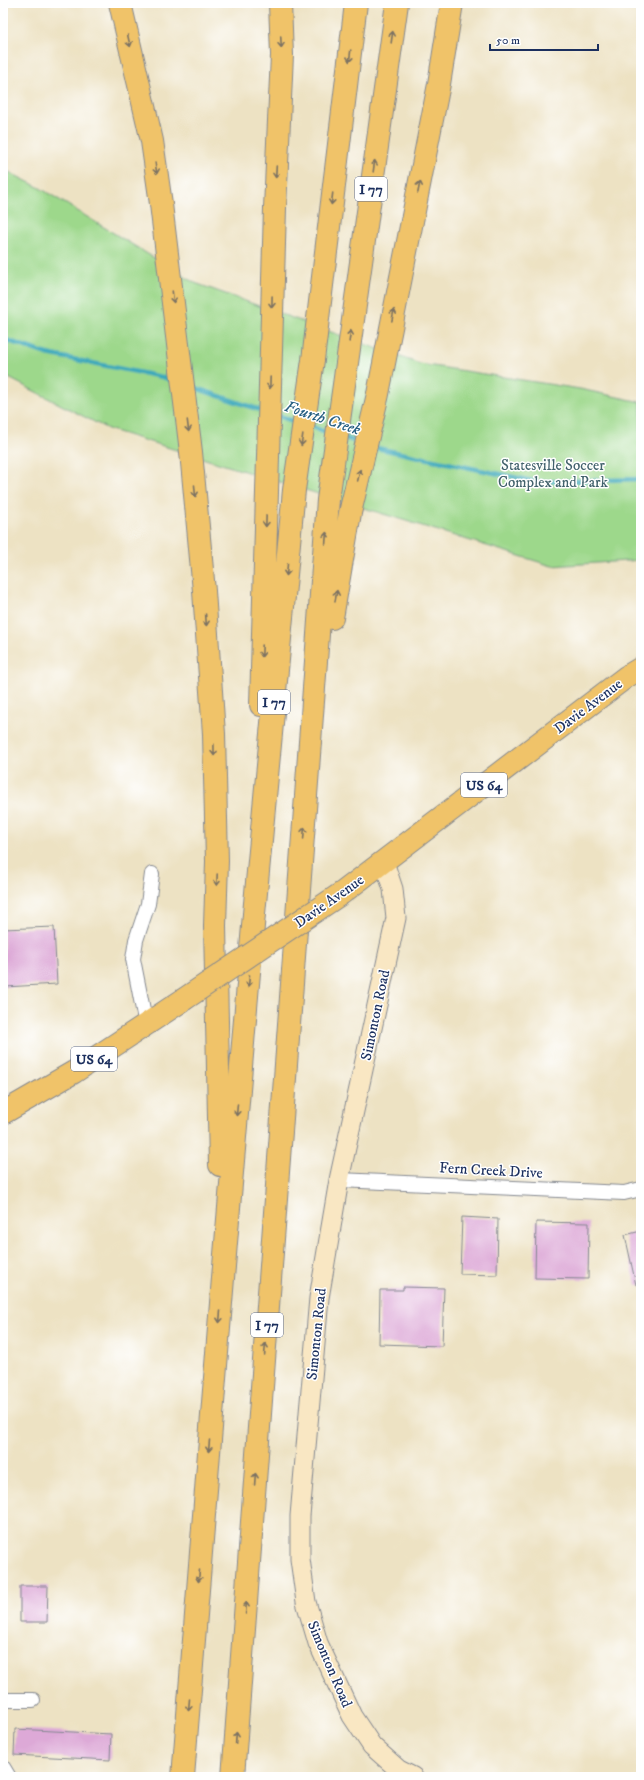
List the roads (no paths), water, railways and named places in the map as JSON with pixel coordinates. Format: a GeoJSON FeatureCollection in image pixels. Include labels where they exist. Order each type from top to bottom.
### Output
{"type":"FeatureCollection","features":[{"type":"Feature","properties":{"kind":"main road"},"geometry":{"type":"LineString","coordinates":[[120,3],[153,149],[161,204],[192,452],[204,591],[214,734],[217,861],[215,926],[223,1278]]}},
{"type":"Feature","properties":{"kind":"main road"},"geometry":{"type":"LineString","coordinates":[[254,914],[275,208],[282,55],[280,3]]}},
{"type":"Feature","properties":{"kind":"main road","name":"I 77"},"geometry":{"type":"LineString","coordinates":[[183,1777],[254,914],[294,490],[313,360],[356,3]]}},
{"type":"Feature","properties":{"kind":"main road","name":"I 77"},"geometry":{"type":"LineString","coordinates":[[233,1777],[328,500],[344,375],[397,3]]}},
{"type":"Feature","properties":{"kind":"main road"},"geometry":{"type":"LineString","coordinates":[[311,744],[350,513],[378,394],[439,84],[452,3]]}},
{"type":"Feature","properties":{"kind":"main road"},"geometry":{"type":"LineString","coordinates":[[439,84],[459,3]]}},
{"type":"Feature","properties":{"kind":"main road","name":"Davie Avenue"},"geometry":{"type":"LineString","coordinates":[[3,1113],[74,1072],[342,894],[626,677],[641,668]]}},
{"type":"Feature","properties":{"kind":"street","name":"Simonton Road"},"geometry":{"type":"LineString","coordinates":[[384,862],[393,889],[396,918],[339,1180],[319,1298],[300,1516],[300,1559],[306,1602],[318,1643],[352,1716],[372,1746],[399,1770],[413,1777]]}},
{"type":"Feature","properties":{"kind":"street"},"geometry":{"type":"LineString","coordinates":[[146,1025],[133,959],[136,940],[148,904],[152,874]]}},
{"type":"Feature","properties":{"kind":"street","name":"Fern Creek Drive"},"geometry":{"type":"LineString","coordinates":[[339,1180],[624,1193],[641,1189]]}},
{"type":"Feature","properties":{"kind":"street"},"geometry":{"type":"LineString","coordinates":[[3,1700],[33,1700]]}},
{"type":"Feature","properties":{"kind":"street"},"geometry":{"type":"LineString","coordinates":[[3,1767],[9,1777]]}},
{"type":"Feature","properties":{"kind":"waterway","name":"Fourth Creek"},"geometry":{"type":"LineString","coordinates":[[3,339],[47,354],[162,377],[176,382]]}},
{"type":"Feature","properties":{"kind":"waterway","name":"Fourth Creek"},"geometry":{"type":"LineString","coordinates":[[190,386],[263,411]]}},
{"type":"Feature","properties":{"kind":"waterway","name":"Fourth Creek"},"geometry":{"type":"LineString","coordinates":[[276,415],[299,423]]}},
{"type":"Feature","properties":{"kind":"waterway","name":"Fourth Creek"},"geometry":{"type":"LineString","coordinates":[[310,426],[331,434]]}},
{"type":"Feature","properties":{"kind":"waterway","name":"Fourth Creek"},"geometry":{"type":"LineString","coordinates":[[342,437],[360,443]]}},
{"type":"Feature","properties":{"kind":"waterway","name":"Fourth Creek"},"geometry":{"type":"LineString","coordinates":[[372,447],[537,482],[641,479]]}},
{"type":"Feature","properties":{"kind":"park label","name":"Statesville Soccer Complex and Park"},"geometry":{"type":"Point","coordinates":[553,474]}}]}
